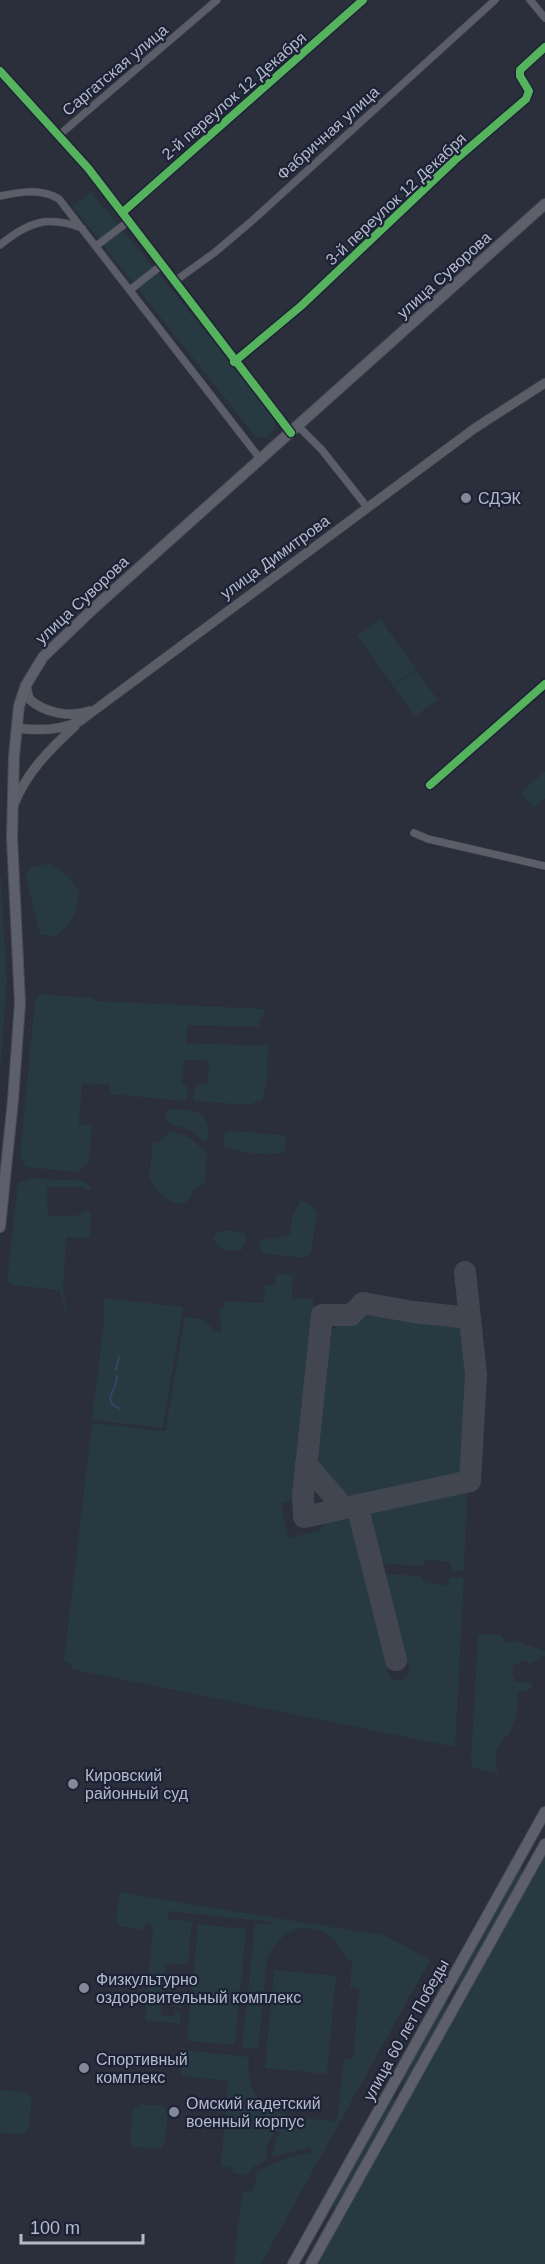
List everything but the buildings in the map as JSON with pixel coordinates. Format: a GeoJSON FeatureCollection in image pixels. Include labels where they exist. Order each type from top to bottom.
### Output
{"type":"FeatureCollection","features":[{"type":"Feature","properties":{"kind":"main road","name":"улица Суворова"},"geometry":{"type":"LineString","coordinates":[[0,1227],[20,1014],[12,809],[16,728],[19,706],[26,685],[36,667],[54,645],[545,204]]}},
{"type":"Feature","properties":{"kind":"main road","name":"улица Димитрова"},"geometry":{"type":"LineString","coordinates":[[16,728],[45,730],[70,726],[80,721],[475,428],[545,383]]}},
{"type":"Feature","properties":{"kind":"main road"},"geometry":{"type":"LineString","coordinates":[[26,685],[29,699],[46,709],[76,715],[95,710]]}},
{"type":"Feature","properties":{"kind":"main road"},"geometry":{"type":"LineString","coordinates":[[12,809],[27,777],[44,755],[80,721]]}},
{"type":"Feature","properties":{"kind":"main road","name":"улица 60 лет Победы"},"geometry":{"type":"LineString","coordinates":[[293,2264],[545,1812]]}},
{"type":"Feature","properties":{"kind":"main road","name":"улица 60 лет Победы"},"geometry":{"type":"LineString","coordinates":[[311,2264],[545,1844]]}},
{"type":"Feature","properties":{"kind":"main road"},"geometry":{"type":"LineString","coordinates":[[444,1992],[458,2000]]}},
{"type":"Feature","properties":{"kind":"street","name":"Саргатская улица"},"geometry":{"type":"LineString","coordinates":[[58,136],[217,0]]}},
{"type":"Feature","properties":{"kind":"street","name":"2-й переулок 12 Декабря"},"geometry":{"type":"LineString","coordinates":[[123,212],[363,0]]}},
{"type":"Feature","properties":{"kind":"street","name":"Фабричная улица"},"geometry":{"type":"LineString","coordinates":[[175,281],[214,253],[245,226],[495,0]]}},
{"type":"Feature","properties":{"kind":"street"},"geometry":{"type":"LineString","coordinates":[[530,0],[545,18]]}},
{"type":"Feature","properties":{"kind":"street","name":"3-й переулок 12 Декабря"},"geometry":{"type":"LineString","coordinates":[[234,362],[301,306],[455,160],[526,99],[529,91],[520,76],[520,70],[545,47]]}},
{"type":"Feature","properties":{"kind":"street"},"geometry":{"type":"LineString","coordinates":[[0,71],[88,168],[163,264],[234,362],[295,430],[322,450],[368,507]]}},
{"type":"Feature","properties":{"kind":"street"},"geometry":{"type":"LineString","coordinates":[[0,196],[34,191],[51,194],[69,210],[261,460]]}},
{"type":"Feature","properties":{"kind":"street"},"geometry":{"type":"LineString","coordinates":[[96,246],[129,220]]}},
{"type":"Feature","properties":{"kind":"street"},"geometry":{"type":"LineString","coordinates":[[0,245],[31,224],[65,221],[82,228]]}},
{"type":"Feature","properties":{"kind":"street"},"geometry":{"type":"LineString","coordinates":[[130,290],[163,264]]}},
{"type":"Feature","properties":{"kind":"street"},"geometry":{"type":"LineString","coordinates":[[430,785],[545,684]]}},
{"type":"Feature","properties":{"kind":"street"},"geometry":{"type":"LineString","coordinates":[[414,832],[428,839],[545,866]]}},
{"type":"Feature","properties":{"kind":"shaded area"},"geometry":{"type":"Polygon","coordinates":[[[91,192],[276,421],[274,430],[265,438],[255,436],[72,206],[91,192]]]}},
{"type":"Feature","properties":{"kind":"shaded area"},"geometry":{"type":"Polygon","coordinates":[[[380,619],[416,669],[393,685],[357,636],[380,619]]]}},
{"type":"Feature","properties":{"kind":"shaded area"},"geometry":{"type":"Polygon","coordinates":[[[416,670],[438,700],[415,716],[393,686],[416,670]]]}},
{"type":"Feature","properties":{"kind":"shaded area"},"geometry":{"type":"Polygon","coordinates":[[[545,771],[545,798],[534,808],[520,793],[545,771]]]}},
{"type":"Feature","properties":{"kind":"shaded area"},"geometry":{"type":"Polygon","coordinates":[[[50,863],[70,878],[79,891],[73,917],[55,937],[40,934],[26,874],[31,868],[50,863]]]}},
{"type":"Feature","properties":{"kind":"shaded area"},"geometry":{"type":"Polygon","coordinates":[[[0,873],[7,981],[0,1071],[0,873]]]}},
{"type":"Feature","properties":{"kind":"shaded area"},"geometry":{"type":"Polygon","coordinates":[[[39,994],[92,998],[96,1001],[265,1009],[264,1016],[260,1020],[260,1027],[188,1025],[186,1043],[268,1046],[267,1080],[262,1100],[248,1105],[195,1101],[193,1098],[195,1089],[208,1084],[209,1061],[184,1060],[182,1083],[188,1088],[187,1100],[183,1101],[110,1094],[110,1085],[82,1083],[79,1124],[92,1126],[89,1163],[77,1172],[26,1167],[20,1156],[35,1000],[39,994]]]}},
{"type":"Feature","properties":{"kind":"shaded area"},"geometry":{"type":"Polygon","coordinates":[[[170,1109],[199,1113],[206,1121],[209,1138],[205,1142],[194,1131],[166,1120],[166,1111],[170,1109]]]}},
{"type":"Feature","properties":{"kind":"shaded area"},"geometry":{"type":"Polygon","coordinates":[[[234,1131],[282,1135],[287,1138],[284,1152],[253,1153],[223,1146],[225,1133],[234,1131]]]}},
{"type":"Feature","properties":{"kind":"shaded area"},"geometry":{"type":"Polygon","coordinates":[[[170,1132],[191,1139],[207,1155],[205,1183],[194,1188],[188,1200],[181,1203],[170,1201],[149,1178],[153,1142],[157,1143],[170,1132]]]}},
{"type":"Feature","properties":{"kind":"shaded area"},"geometry":{"type":"Polygon","coordinates":[[[30,1178],[84,1181],[91,1187],[91,1190],[83,1190],[82,1187],[47,1187],[48,1216],[81,1215],[82,1212],[91,1212],[90,1238],[66,1237],[63,1291],[68,1315],[60,1290],[11,1285],[7,1281],[18,1183],[30,1178]]]}},
{"type":"Feature","properties":{"kind":"shaded area"},"geometry":{"type":"Polygon","coordinates":[[[301,1201],[308,1203],[317,1212],[311,1254],[302,1258],[263,1253],[259,1246],[260,1240],[290,1234],[292,1216],[301,1201]]]}},
{"type":"Feature","properties":{"kind":"shaded area"},"geometry":{"type":"Polygon","coordinates":[[[229,1230],[244,1233],[247,1237],[242,1250],[225,1250],[215,1242],[213,1238],[217,1232],[229,1230]]]}},
{"type":"Feature","properties":{"kind":"shaded area"},"geometry":{"type":"Polygon","coordinates":[[[276,1274],[293,1275],[292,1298],[313,1299],[313,1306],[317,1313],[299,1492],[296,1499],[281,1503],[288,1538],[321,1530],[321,1527],[337,1511],[352,1508],[357,1514],[391,1658],[387,1671],[396,1681],[406,1678],[410,1666],[403,1659],[398,1647],[381,1580],[386,1574],[421,1576],[426,1583],[448,1585],[449,1578],[462,1577],[464,1580],[455,1747],[71,1669],[72,1665],[64,1661],[92,1423],[165,1431],[185,1317],[201,1319],[217,1332],[222,1332],[218,1308],[223,1308],[225,1301],[264,1303],[265,1285],[275,1286],[276,1274]]]}},
{"type":"Feature","properties":{"kind":"shaded area"},"geometry":{"type":"Polygon","coordinates":[[[104,1298],[183,1307],[163,1428],[92,1420],[104,1319],[104,1298]]]}},
{"type":"Feature","properties":{"kind":"shaded area"},"geometry":{"type":"Polygon","coordinates":[[[371,1307],[463,1319],[466,1322],[472,1377],[469,1455],[464,1468],[458,1475],[449,1479],[348,1499],[323,1474],[313,1455],[327,1333],[371,1307]]]}},
{"type":"Feature","properties":{"kind":"shaded area"},"geometry":{"type":"Polygon","coordinates":[[[467,1486],[464,1569],[452,1571],[450,1562],[427,1560],[422,1566],[387,1564],[375,1557],[367,1518],[372,1504],[426,1493],[453,1492],[467,1486]]]}},
{"type":"Feature","properties":{"kind":"shaded area"},"geometry":{"type":"Polygon","coordinates":[[[478,1634],[500,1635],[506,1643],[515,1641],[545,1651],[545,1656],[541,1656],[530,1664],[525,1660],[514,1665],[512,1674],[515,1681],[533,1683],[531,1689],[518,1693],[517,1712],[513,1726],[496,1753],[499,1773],[473,1768],[471,1761],[478,1634]]]}},
{"type":"Feature","properties":{"kind":"shaded area"},"geometry":{"type":"Polygon","coordinates":[[[545,1855],[545,2264],[318,2264],[545,1855]]]}},
{"type":"Feature","properties":{"kind":"shaded area"},"geometry":{"type":"Polygon","coordinates":[[[519,1868],[525,1872],[460,1987],[454,1984],[519,1868]]]}},
{"type":"Feature","properties":{"kind":"shaded area"},"geometry":{"type":"Polygon","coordinates":[[[119,1892],[386,1936],[430,1960],[261,2264],[234,2264],[242,2193],[253,2191],[257,2172],[297,2155],[311,2153],[311,2147],[271,2157],[277,2137],[281,2132],[275,2131],[267,2145],[266,2160],[252,2168],[247,2175],[232,2173],[233,2168],[221,2166],[228,2081],[181,2076],[184,2050],[249,2057],[249,2077],[254,2092],[262,2103],[287,2115],[337,2121],[344,2059],[353,2059],[359,1989],[350,1988],[352,1962],[348,1961],[340,1947],[330,1937],[308,1928],[296,1929],[285,1935],[268,1959],[269,1940],[258,2049],[242,2048],[255,1923],[271,1925],[271,1922],[168,1911],[168,1919],[192,1921],[188,1965],[163,1963],[166,1965],[164,1996],[182,1998],[182,2007],[177,2006],[176,2002],[162,2000],[161,2015],[174,2016],[175,2012],[181,2012],[180,2024],[145,2020],[153,1925],[145,1924],[145,1930],[119,1926],[116,1922],[119,1892]]]}},
{"type":"Feature","properties":{"kind":"shaded area"},"geometry":{"type":"Polygon","coordinates":[[[198,1924],[246,1929],[235,2045],[187,2041],[198,1924]]]}},
{"type":"Feature","properties":{"kind":"shaded area"},"geometry":{"type":"Polygon","coordinates":[[[274,1970],[336,1976],[327,2074],[265,2068],[274,1970]]]}},
{"type":"Feature","properties":{"kind":"shaded area"},"geometry":{"type":"Polygon","coordinates":[[[445,2001],[450,2005],[406,2084],[400,2081],[445,2001]]]}},
{"type":"Feature","properties":{"kind":"shaded area"},"geometry":{"type":"Polygon","coordinates":[[[0,2091],[27,2092],[32,2098],[29,2128],[25,2134],[0,2133],[0,2091]]]}},
{"type":"Feature","properties":{"kind":"shaded area"},"geometry":{"type":"Polygon","coordinates":[[[391,2098],[397,2101],[337,2209],[331,2206],[391,2098]]]}},
{"type":"Feature","properties":{"kind":"shaded area"},"geometry":{"type":"Polygon","coordinates":[[[140,2104],[163,2106],[168,2112],[165,2142],[161,2148],[132,2145],[130,2139],[133,2109],[140,2104]]]}},
{"type":"Feature","properties":{"kind":"waterway"},"geometry":{"type":"LineString","coordinates":[[116,1370],[119,1357]]}},
{"type":"Feature","properties":{"kind":"waterway"},"geometry":{"type":"LineString","coordinates":[[117,1376],[110,1398],[112,1404],[120,1409]]}},
{"type":"Feature","properties":{"kind":"taxiway"},"geometry":{"type":"LineString","coordinates":[[465,1272],[476,1375],[470,1481],[304,1517],[303,1496],[322,1315],[351,1315],[363,1303],[413,1312],[470,1318]]}},
{"type":"Feature","properties":{"kind":"taxiway"},"geometry":{"type":"LineString","coordinates":[[306,1464],[344,1508]]}},
{"type":"Feature","properties":{"kind":"taxiway"},"geometry":{"type":"LineString","coordinates":[[357,1505],[396,1660]]}},
{"type":"Feature","properties":{"kind":"cycle path"},"geometry":{"type":"LineString","coordinates":[[123,212],[363,0]]}},
{"type":"Feature","properties":{"kind":"cycle path"},"geometry":{"type":"LineString","coordinates":[[234,362],[301,306],[455,160],[526,99],[529,91],[520,76],[520,70],[545,47]]}},
{"type":"Feature","properties":{"kind":"cycle path"},"geometry":{"type":"LineString","coordinates":[[0,71],[88,168],[291,433]]}},
{"type":"Feature","properties":{"kind":"cycle path"},"geometry":{"type":"LineString","coordinates":[[430,785],[545,684]]}},
{"type":"Feature","properties":{"kind":"place","name":"СДЭК"},"geometry":{"type":"Point","coordinates":[466,498]}},
{"type":"Feature","properties":{"kind":"place","name":"Кировский районный суд"},"geometry":{"type":"Point","coordinates":[73,1784]}},
{"type":"Feature","properties":{"kind":"place","name":"Физкультурно оздоровительный комплекс"},"geometry":{"type":"Point","coordinates":[84,1988]}},
{"type":"Feature","properties":{"kind":"place","name":"Спортивный комплекс"},"geometry":{"type":"Point","coordinates":[84,2068]}},
{"type":"Feature","properties":{"kind":"place","name":"Омский кадетский военный корпус"},"geometry":{"type":"Point","coordinates":[174,2112]}}]}
